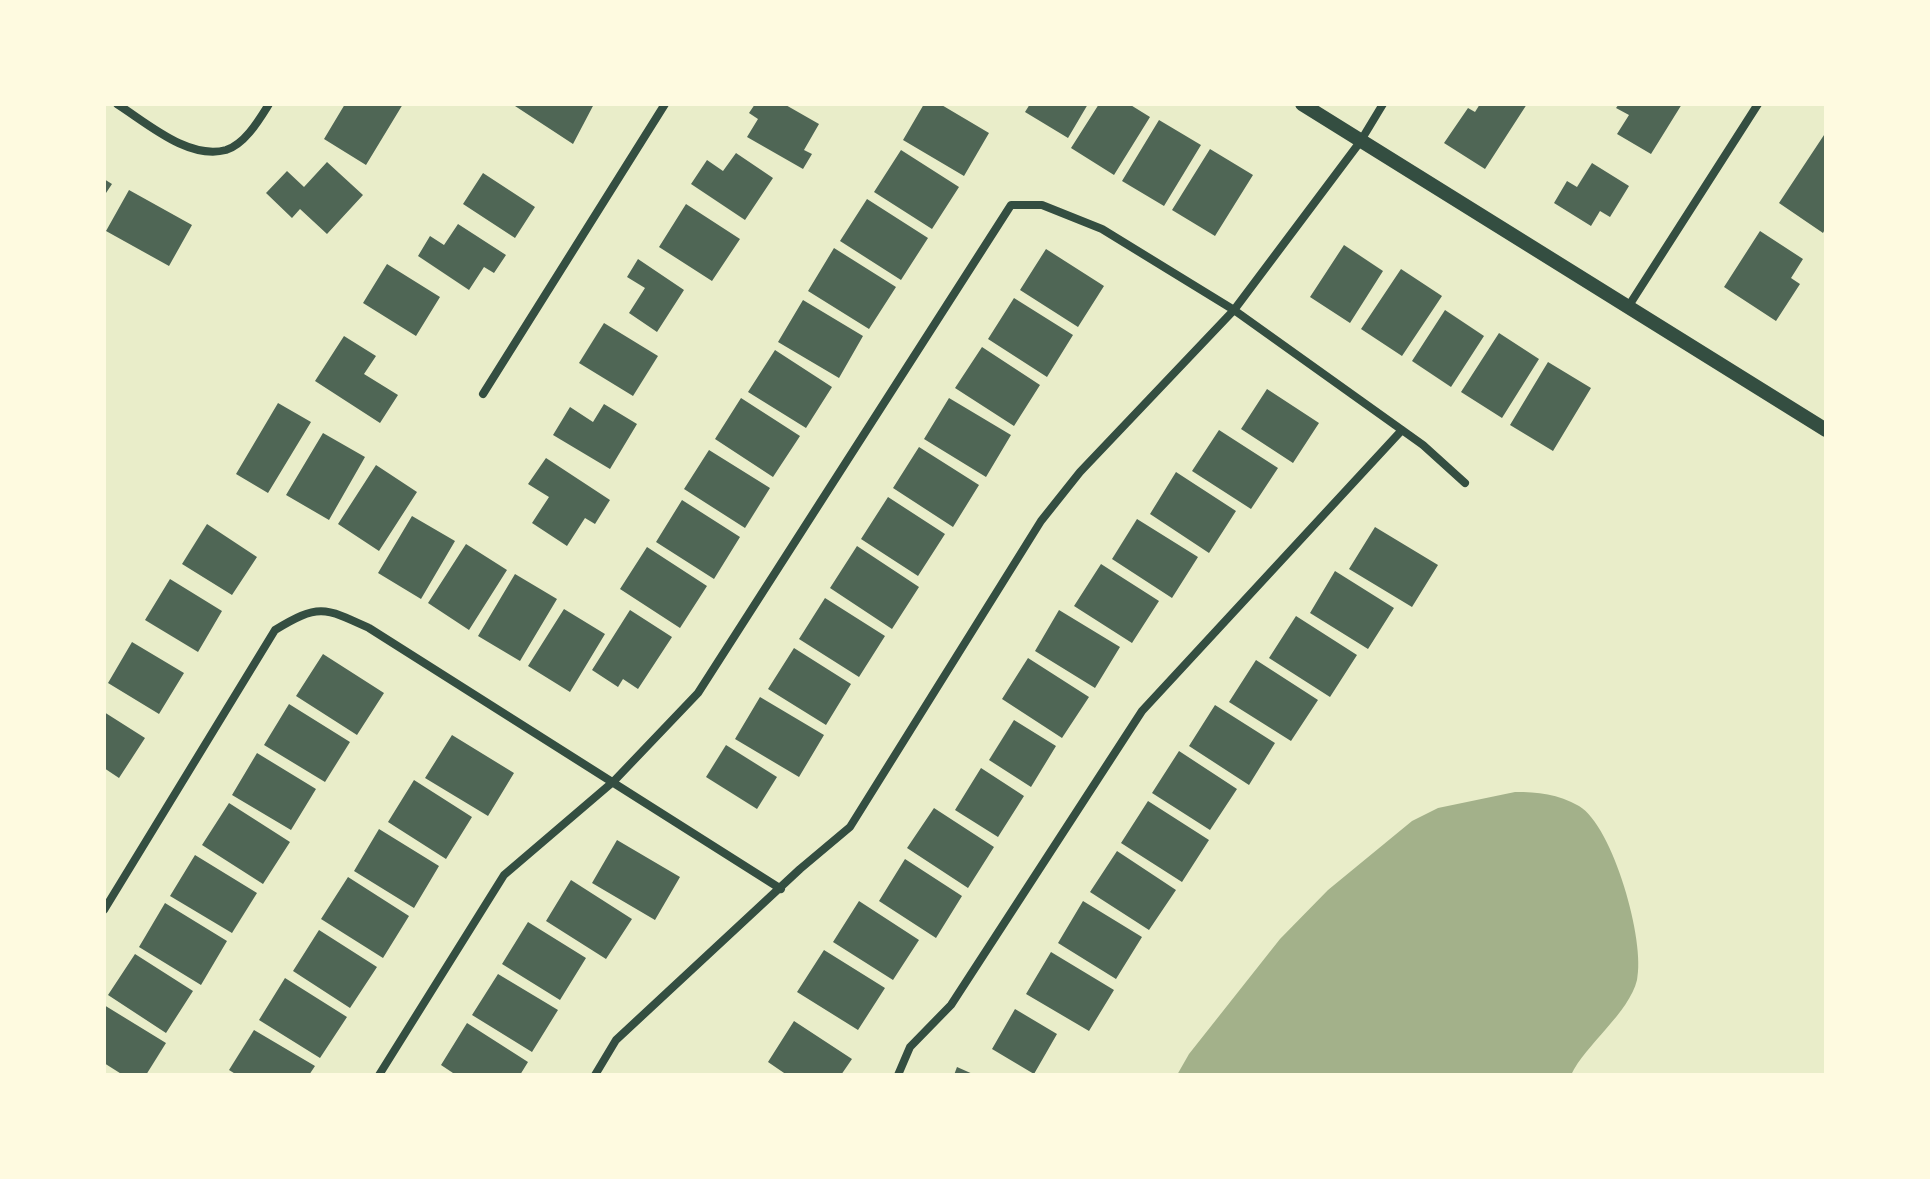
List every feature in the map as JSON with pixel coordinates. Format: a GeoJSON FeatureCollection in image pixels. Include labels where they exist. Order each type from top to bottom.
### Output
{"type":"FeatureCollection","features":[{"type":"Feature","properties":{"kind":"street"},"geometry":{"type":"LineString","coordinates":[[117,104],[183,145],[203,151],[228,150],[247,135],[269,104]]}},
{"type":"Feature","properties":{"kind":"street"},"geometry":{"type":"LineString","coordinates":[[483,394],[665,104]]}},
{"type":"Feature","properties":{"kind":"street"},"geometry":{"type":"LineString","coordinates":[[1302,104],[1826,430]]}},
{"type":"Feature","properties":{"kind":"street"},"geometry":{"type":"LineString","coordinates":[[595,1075],[616,1040],[800,869],[850,827],[1041,521],[1080,472],[1234,310],[1360,142],[1383,104]]}},
{"type":"Feature","properties":{"kind":"street"},"geometry":{"type":"LineString","coordinates":[[1627,308],[1758,104]]}},
{"type":"Feature","properties":{"kind":"street"},"geometry":{"type":"LineString","coordinates":[[379,1075],[504,875],[614,781],[698,693],[1011,205],[1042,205],[1102,229],[1234,310],[1402,430],[1465,483]]}},
{"type":"Feature","properties":{"kind":"street"},"geometry":{"type":"LineString","coordinates":[[898,1075],[910,1047],[951,1005],[1142,711],[1402,430]]}},
{"type":"Feature","properties":{"kind":"street"},"geometry":{"type":"LineString","coordinates":[[104,910],[275,630],[303,613],[333,611],[369,628],[781,889]]}},
{"type":"Feature","properties":{"kind":"shaded area"},"geometry":{"type":"Polygon","coordinates":[[[1515,792],[1556,796],[1579,806],[1592,818],[1615,860],[1632,914],[1637,940],[1637,980],[1617,1016],[1571,1075],[1177,1075],[1189,1054],[1280,939],[1328,890],[1412,821],[1438,808],[1515,792]]]}},
{"type":"Feature","properties":{"kind":"building"},"geometry":{"type":"Polygon","coordinates":[[[345,104],[403,104],[366,165],[324,139],[345,104]]]}},
{"type":"Feature","properties":{"kind":"building"},"geometry":{"type":"Polygon","coordinates":[[[516,104],[594,104],[573,144],[516,104]]]}},
{"type":"Feature","properties":{"kind":"building"},"geometry":{"type":"Polygon","coordinates":[[[755,104],[784,104],[819,124],[804,150],[812,154],[803,169],[747,137],[758,119],[749,113],[755,104]]]}},
{"type":"Feature","properties":{"kind":"building"},"geometry":{"type":"Polygon","coordinates":[[[924,104],[940,104],[989,133],[964,176],[903,140],[924,104]]]}},
{"type":"Feature","properties":{"kind":"building"},"geometry":{"type":"Polygon","coordinates":[[[1030,104],[1088,104],[1068,138],[1025,112],[1030,104]]]}},
{"type":"Feature","properties":{"kind":"building"},"geometry":{"type":"Polygon","coordinates":[[[1099,104],[1129,104],[1150,117],[1114,175],[1071,148],[1099,104]]]}},
{"type":"Feature","properties":{"kind":"building"},"geometry":{"type":"Polygon","coordinates":[[[1480,104],[1527,104],[1485,169],[1444,143],[1468,108],[1475,112],[1480,104]]]}},
{"type":"Feature","properties":{"kind":"building"},"geometry":{"type":"Polygon","coordinates":[[[1619,104],[1682,104],[1651,154],[1617,134],[1629,115],[1616,108],[1619,104]]]}},
{"type":"Feature","properties":{"kind":"building"},"geometry":{"type":"Polygon","coordinates":[[[1159,120],[1201,145],[1164,206],[1122,181],[1159,120]]]}},
{"type":"Feature","properties":{"kind":"building"},"geometry":{"type":"Polygon","coordinates":[[[1826,132],[1826,227],[1823,233],[1779,203],[1826,132]]]}},
{"type":"Feature","properties":{"kind":"building"},"geometry":{"type":"Polygon","coordinates":[[[1210,149],[1253,175],[1215,236],[1172,210],[1210,149]]]}},
{"type":"Feature","properties":{"kind":"building"},"geometry":{"type":"Polygon","coordinates":[[[901,150],[959,187],[932,229],[874,192],[901,150]]]}},
{"type":"Feature","properties":{"kind":"building"},"geometry":{"type":"Polygon","coordinates":[[[736,153],[773,178],[745,220],[691,184],[707,160],[723,171],[736,153]]]}},
{"type":"Feature","properties":{"kind":"building"},"geometry":{"type":"Polygon","coordinates":[[[327,162],[363,195],[327,234],[300,209],[292,218],[266,193],[287,171],[304,187],[327,162]]]}},
{"type":"Feature","properties":{"kind":"building"},"geometry":{"type":"Polygon","coordinates":[[[1592,163],[1629,186],[1610,217],[1600,211],[1591,226],[1554,203],[1567,181],[1577,187],[1592,163]]]}},
{"type":"Feature","properties":{"kind":"building"},"geometry":{"type":"Polygon","coordinates":[[[483,173],[535,207],[515,238],[463,204],[483,173]]]}},
{"type":"Feature","properties":{"kind":"building"},"geometry":{"type":"Polygon","coordinates":[[[104,179],[112,184],[104,196],[104,179]]]}},
{"type":"Feature","properties":{"kind":"building"},"geometry":{"type":"Polygon","coordinates":[[[129,190],[192,225],[169,266],[106,231],[129,190]]]}},
{"type":"Feature","properties":{"kind":"building"},"geometry":{"type":"Polygon","coordinates":[[[867,199],[928,238],[901,280],[840,241],[867,199]]]}},
{"type":"Feature","properties":{"kind":"building"},"geometry":{"type":"Polygon","coordinates":[[[686,204],[740,239],[712,281],[659,247],[686,204]]]}},
{"type":"Feature","properties":{"kind":"building"},"geometry":{"type":"Polygon","coordinates":[[[458,224],[506,255],[494,273],[484,267],[469,290],[418,256],[430,236],[444,245],[458,224]]]}},
{"type":"Feature","properties":{"kind":"building"},"geometry":{"type":"Polygon","coordinates":[[[1760,231],[1803,259],[1791,278],[1800,284],[1776,321],[1724,287],[1760,231]]]}},
{"type":"Feature","properties":{"kind":"building"},"geometry":{"type":"Polygon","coordinates":[[[1344,245],[1383,271],[1350,323],[1310,297],[1344,245]]]}},
{"type":"Feature","properties":{"kind":"building"},"geometry":{"type":"Polygon","coordinates":[[[834,248],[896,287],[869,329],[808,291],[834,248]]]}},
{"type":"Feature","properties":{"kind":"building"},"geometry":{"type":"Polygon","coordinates":[[[1046,249],[1104,286],[1078,327],[1020,290],[1046,249]]]}},
{"type":"Feature","properties":{"kind":"building"},"geometry":{"type":"Polygon","coordinates":[[[638,259],[684,290],[657,332],[629,313],[645,288],[627,277],[638,259]]]}},
{"type":"Feature","properties":{"kind":"building"},"geometry":{"type":"Polygon","coordinates":[[[387,264],[440,297],[416,336],[363,303],[387,264]]]}},
{"type":"Feature","properties":{"kind":"building"},"geometry":{"type":"Polygon","coordinates":[[[1401,269],[1442,296],[1402,356],[1361,329],[1401,269]]]}},
{"type":"Feature","properties":{"kind":"building"},"geometry":{"type":"Polygon","coordinates":[[[1014,298],[1073,335],[1047,377],[988,339],[1014,298]]]}},
{"type":"Feature","properties":{"kind":"building"},"geometry":{"type":"Polygon","coordinates":[[[803,300],[863,336],[839,378],[778,342],[803,300]]]}},
{"type":"Feature","properties":{"kind":"building"},"geometry":{"type":"Polygon","coordinates":[[[1445,310],[1484,336],[1451,387],[1412,361],[1445,310]]]}},
{"type":"Feature","properties":{"kind":"building"},"geometry":{"type":"Polygon","coordinates":[[[604,323],[658,356],[633,396],[579,363],[604,323]]]}},
{"type":"Feature","properties":{"kind":"building"},"geometry":{"type":"Polygon","coordinates":[[[1499,333],[1539,359],[1502,418],[1461,392],[1499,333]]]}},
{"type":"Feature","properties":{"kind":"building"},"geometry":{"type":"Polygon","coordinates":[[[344,336],[376,356],[364,374],[398,395],[380,423],[315,381],[344,336]]]}},
{"type":"Feature","properties":{"kind":"building"},"geometry":{"type":"Polygon","coordinates":[[[982,347],[1040,385],[1014,426],[955,388],[982,347]]]}},
{"type":"Feature","properties":{"kind":"building"},"geometry":{"type":"Polygon","coordinates":[[[775,350],[832,387],[806,428],[748,392],[775,350]]]}},
{"type":"Feature","properties":{"kind":"building"},"geometry":{"type":"Polygon","coordinates":[[[1548,362],[1591,388],[1553,451],[1510,425],[1548,362]]]}},
{"type":"Feature","properties":{"kind":"building"},"geometry":{"type":"Polygon","coordinates":[[[1267,389],[1319,423],[1293,463],[1241,429],[1267,389]]]}},
{"type":"Feature","properties":{"kind":"building"},"geometry":{"type":"Polygon","coordinates":[[[741,398],[800,436],[773,477],[715,439],[741,398]]]}},
{"type":"Feature","properties":{"kind":"building"},"geometry":{"type":"Polygon","coordinates":[[[949,398],[1011,435],[986,477],[924,439],[949,398]]]}},
{"type":"Feature","properties":{"kind":"building"},"geometry":{"type":"Polygon","coordinates":[[[278,403],[311,422],[268,493],[236,474],[278,403]]]}},
{"type":"Feature","properties":{"kind":"building"},"geometry":{"type":"Polygon","coordinates":[[[604,404],[637,424],[610,469],[553,435],[570,407],[593,422],[604,404]]]}},
{"type":"Feature","properties":{"kind":"building"},"geometry":{"type":"Polygon","coordinates":[[[1219,430],[1278,468],[1251,509],[1192,471],[1219,430]]]}},
{"type":"Feature","properties":{"kind":"building"},"geometry":{"type":"Polygon","coordinates":[[[323,433],[365,457],[329,520],[286,495],[323,433]]]}},
{"type":"Feature","properties":{"kind":"building"},"geometry":{"type":"Polygon","coordinates":[[[919,447],[979,485],[953,527],[893,488],[919,447]]]}},
{"type":"Feature","properties":{"kind":"building"},"geometry":{"type":"Polygon","coordinates":[[[709,450],[770,488],[745,528],[684,489],[709,450]]]}},
{"type":"Feature","properties":{"kind":"building"},"geometry":{"type":"Polygon","coordinates":[[[546,458],[610,500],[595,524],[585,518],[567,546],[532,523],[549,497],[528,484],[546,458]]]}},
{"type":"Feature","properties":{"kind":"building"},"geometry":{"type":"Polygon","coordinates":[[[376,465],[417,492],[379,551],[338,524],[376,465]]]}},
{"type":"Feature","properties":{"kind":"building"},"geometry":{"type":"Polygon","coordinates":[[[1176,472],[1236,511],[1209,553],[1150,514],[1176,472]]]}},
{"type":"Feature","properties":{"kind":"building"},"geometry":{"type":"Polygon","coordinates":[[[888,497],[945,534],[918,576],[861,539],[888,497]]]}},
{"type":"Feature","properties":{"kind":"building"},"geometry":{"type":"Polygon","coordinates":[[[682,500],[740,537],[714,579],[656,542],[682,500]]]}},
{"type":"Feature","properties":{"kind":"building"},"geometry":{"type":"Polygon","coordinates":[[[412,516],[455,541],[421,599],[378,573],[412,516]]]}},
{"type":"Feature","properties":{"kind":"building"},"geometry":{"type":"Polygon","coordinates":[[[1137,519],[1198,557],[1172,598],[1112,559],[1137,519]]]}},
{"type":"Feature","properties":{"kind":"building"},"geometry":{"type":"Polygon","coordinates":[[[207,524],[257,557],[232,595],[182,564],[207,524]]]}},
{"type":"Feature","properties":{"kind":"building"},"geometry":{"type":"Polygon","coordinates":[[[1375,527],[1438,565],[1412,607],[1349,569],[1375,527]]]}},
{"type":"Feature","properties":{"kind":"building"},"geometry":{"type":"Polygon","coordinates":[[[466,544],[507,570],[469,630],[428,603],[466,544]]]}},
{"type":"Feature","properties":{"kind":"building"},"geometry":{"type":"Polygon","coordinates":[[[857,546],[919,587],[892,629],[830,588],[857,546]]]}},
{"type":"Feature","properties":{"kind":"building"},"geometry":{"type":"Polygon","coordinates":[[[647,547],[707,586],[680,628],[620,589],[647,547]]]}},
{"type":"Feature","properties":{"kind":"building"},"geometry":{"type":"Polygon","coordinates":[[[1101,564],[1159,601],[1132,643],[1074,606],[1101,564]]]}},
{"type":"Feature","properties":{"kind":"building"},"geometry":{"type":"Polygon","coordinates":[[[1335,571],[1394,608],[1368,649],[1310,613],[1335,571]]]}},
{"type":"Feature","properties":{"kind":"building"},"geometry":{"type":"Polygon","coordinates":[[[515,574],[557,599],[520,661],[478,636],[515,574]]]}},
{"type":"Feature","properties":{"kind":"building"},"geometry":{"type":"Polygon","coordinates":[[[170,579],[222,611],[198,652],[145,620],[170,579]]]}},
{"type":"Feature","properties":{"kind":"building"},"geometry":{"type":"Polygon","coordinates":[[[825,598],[885,636],[859,677],[799,639],[825,598]]]}},
{"type":"Feature","properties":{"kind":"building"},"geometry":{"type":"Polygon","coordinates":[[[564,609],[605,634],[570,692],[528,666],[564,609]]]}},
{"type":"Feature","properties":{"kind":"building"},"geometry":{"type":"Polygon","coordinates":[[[630,610],[672,637],[638,689],[623,679],[618,687],[592,670],[630,610]]]}},
{"type":"Feature","properties":{"kind":"building"},"geometry":{"type":"Polygon","coordinates":[[[1059,610],[1120,647],[1095,688],[1035,651],[1059,610]]]}},
{"type":"Feature","properties":{"kind":"building"},"geometry":{"type":"Polygon","coordinates":[[[1296,616],[1357,655],[1330,697],[1269,658],[1296,616]]]}},
{"type":"Feature","properties":{"kind":"building"},"geometry":{"type":"Polygon","coordinates":[[[132,642],[184,673],[159,714],[108,683],[132,642]]]}},
{"type":"Feature","properties":{"kind":"building"},"geometry":{"type":"Polygon","coordinates":[[[794,648],[851,684],[826,725],[768,689],[794,648]]]}},
{"type":"Feature","properties":{"kind":"building"},"geometry":{"type":"Polygon","coordinates":[[[323,654],[384,693],[357,735],[296,696],[323,654]]]}},
{"type":"Feature","properties":{"kind":"building"},"geometry":{"type":"Polygon","coordinates":[[[1028,658],[1089,697],[1062,738],[1002,699],[1028,658]]]}},
{"type":"Feature","properties":{"kind":"building"},"geometry":{"type":"Polygon","coordinates":[[[1256,660],[1318,700],[1291,741],[1229,702],[1256,660]]]}},
{"type":"Feature","properties":{"kind":"building"},"geometry":{"type":"Polygon","coordinates":[[[760,697],[824,735],[799,777],[735,739],[760,697]]]}},
{"type":"Feature","properties":{"kind":"building"},"geometry":{"type":"Polygon","coordinates":[[[289,704],[350,742],[325,782],[264,745],[289,704]]]}},
{"type":"Feature","properties":{"kind":"building"},"geometry":{"type":"Polygon","coordinates":[[[1215,705],[1275,743],[1249,785],[1189,746],[1215,705]]]}},
{"type":"Feature","properties":{"kind":"building"},"geometry":{"type":"Polygon","coordinates":[[[104,712],[145,738],[119,778],[104,768],[104,712]]]}},
{"type":"Feature","properties":{"kind":"building"},"geometry":{"type":"Polygon","coordinates":[[[1014,720],[1056,746],[1031,787],[989,760],[1014,720]]]}},
{"type":"Feature","properties":{"kind":"building"},"geometry":{"type":"Polygon","coordinates":[[[452,735],[514,773],[488,816],[425,778],[452,735]]]}},
{"type":"Feature","properties":{"kind":"building"},"geometry":{"type":"Polygon","coordinates":[[[726,745],[777,777],[757,809],[706,777],[726,745]]]}},
{"type":"Feature","properties":{"kind":"building"},"geometry":{"type":"Polygon","coordinates":[[[1179,751],[1237,789],[1210,830],[1152,793],[1179,751]]]}},
{"type":"Feature","properties":{"kind":"building"},"geometry":{"type":"Polygon","coordinates":[[[257,753],[316,789],[291,830],[232,795],[257,753]]]}},
{"type":"Feature","properties":{"kind":"building"},"geometry":{"type":"Polygon","coordinates":[[[981,768],[1024,796],[998,837],[955,810],[981,768]]]}},
{"type":"Feature","properties":{"kind":"building"},"geometry":{"type":"Polygon","coordinates":[[[414,780],[472,817],[446,859],[388,822],[414,780]]]}},
{"type":"Feature","properties":{"kind":"building"},"geometry":{"type":"Polygon","coordinates":[[[1148,801],[1209,840],[1182,882],[1121,843],[1148,801]]]}},
{"type":"Feature","properties":{"kind":"building"},"geometry":{"type":"Polygon","coordinates":[[[229,803],[290,842],[263,884],[202,845],[229,803]]]}},
{"type":"Feature","properties":{"kind":"building"},"geometry":{"type":"Polygon","coordinates":[[[934,808],[994,847],[968,888],[907,848],[934,808]]]}},
{"type":"Feature","properties":{"kind":"building"},"geometry":{"type":"Polygon","coordinates":[[[379,829],[439,866],[414,908],[354,871],[379,829]]]}},
{"type":"Feature","properties":{"kind":"building"},"geometry":{"type":"Polygon","coordinates":[[[617,840],[680,877],[655,920],[592,883],[617,840]]]}},
{"type":"Feature","properties":{"kind":"building"},"geometry":{"type":"Polygon","coordinates":[[[1117,851],[1176,890],[1149,930],[1090,892],[1117,851]]]}},
{"type":"Feature","properties":{"kind":"building"},"geometry":{"type":"Polygon","coordinates":[[[195,855],[257,893],[232,933],[170,896],[195,855]]]}},
{"type":"Feature","properties":{"kind":"building"},"geometry":{"type":"Polygon","coordinates":[[[905,859],[962,896],[936,938],[879,901],[905,859]]]}},
{"type":"Feature","properties":{"kind":"building"},"geometry":{"type":"Polygon","coordinates":[[[348,877],[409,916],[383,958],[321,919],[348,877]]]}},
{"type":"Feature","properties":{"kind":"building"},"geometry":{"type":"Polygon","coordinates":[[[571,880],[632,919],[606,959],[546,921],[571,880]]]}},
{"type":"Feature","properties":{"kind":"building"},"geometry":{"type":"Polygon","coordinates":[[[859,901],[919,940],[893,980],[833,942],[859,901]]]}},
{"type":"Feature","properties":{"kind":"building"},"geometry":{"type":"Polygon","coordinates":[[[1083,901],[1142,937],[1116,979],[1058,943],[1083,901]]]}},
{"type":"Feature","properties":{"kind":"building"},"geometry":{"type":"Polygon","coordinates":[[[165,903],[227,941],[201,985],[139,947],[165,903]]]}},
{"type":"Feature","properties":{"kind":"building"},"geometry":{"type":"Polygon","coordinates":[[[528,922],[586,958],[560,1000],[502,964],[528,922]]]}},
{"type":"Feature","properties":{"kind":"building"},"geometry":{"type":"Polygon","coordinates":[[[319,930],[377,967],[350,1008],[293,971],[319,930]]]}},
{"type":"Feature","properties":{"kind":"building"},"geometry":{"type":"Polygon","coordinates":[[[824,950],[885,988],[858,1030],[797,992],[824,950]]]}},
{"type":"Feature","properties":{"kind":"building"},"geometry":{"type":"Polygon","coordinates":[[[1051,952],[1114,990],[1089,1031],[1026,994],[1051,952]]]}},
{"type":"Feature","properties":{"kind":"building"},"geometry":{"type":"Polygon","coordinates":[[[135,954],[193,991],[166,1033],[108,995],[135,954]]]}},
{"type":"Feature","properties":{"kind":"building"},"geometry":{"type":"Polygon","coordinates":[[[498,974],[558,1010],[532,1052],[472,1015],[498,974]]]}},
{"type":"Feature","properties":{"kind":"building"},"geometry":{"type":"Polygon","coordinates":[[[285,978],[347,1017],[320,1058],[259,1020],[285,978]]]}},
{"type":"Feature","properties":{"kind":"building"},"geometry":{"type":"Polygon","coordinates":[[[104,1005],[166,1043],[146,1075],[123,1075],[104,1063],[104,1005]]]}},
{"type":"Feature","properties":{"kind":"building"},"geometry":{"type":"Polygon","coordinates":[[[1015,1009],[1057,1034],[1034,1074],[992,1049],[1015,1009]]]}},
{"type":"Feature","properties":{"kind":"building"},"geometry":{"type":"Polygon","coordinates":[[[794,1021],[852,1059],[841,1075],[787,1075],[768,1062],[794,1021]]]}},
{"type":"Feature","properties":{"kind":"building"},"geometry":{"type":"Polygon","coordinates":[[[467,1023],[528,1062],[520,1075],[456,1075],[441,1065],[467,1023]]]}},
{"type":"Feature","properties":{"kind":"building"},"geometry":{"type":"Polygon","coordinates":[[[254,1030],[315,1066],[309,1075],[237,1075],[229,1070],[254,1030]]]}},
{"type":"Feature","properties":{"kind":"building"},"geometry":{"type":"Polygon","coordinates":[[[957,1067],[975,1075],[954,1075],[957,1067]]]}}]}
